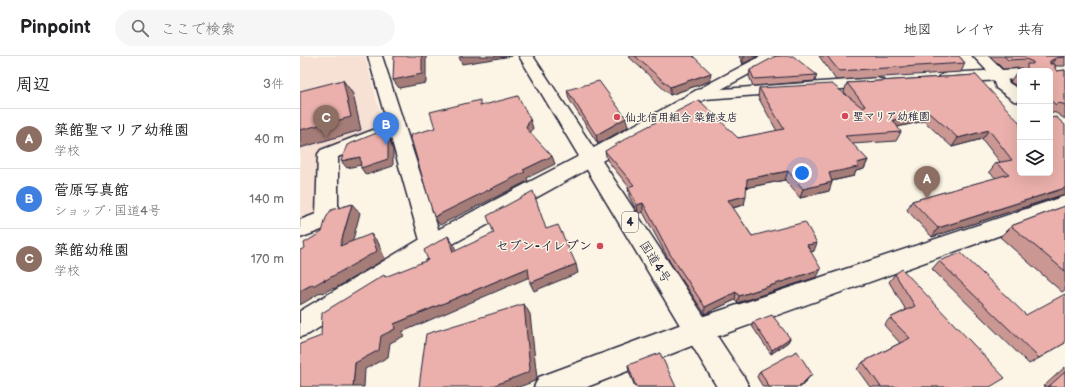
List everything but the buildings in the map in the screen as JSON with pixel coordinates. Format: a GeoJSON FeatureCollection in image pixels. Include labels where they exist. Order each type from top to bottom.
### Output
{"type":"FeatureCollection","features":[{"type":"Feature","properties":{"kind":"main road"},"geometry":{"type":"LineString","coordinates":[[375,56],[432,244]]}},
{"type":"Feature","properties":{"kind":"main road","name":"国道4号"},"geometry":{"type":"LineString","coordinates":[[526,56],[734,387]]}},
{"type":"Feature","properties":{"kind":"main road"},"geometry":{"type":"LineString","coordinates":[[300,325],[432,244],[590,159],[701,94],[772,56]]}},
{"type":"Feature","properties":{"kind":"main road"},"geometry":{"type":"LineString","coordinates":[[980,56],[999,75],[1002,85],[1017,95]]}},
{"type":"Feature","properties":{"kind":"main road"},"geometry":{"type":"LineString","coordinates":[[928,79],[1017,74]]}},
{"type":"Feature","properties":{"kind":"main road"},"geometry":{"type":"LineString","coordinates":[[701,94],[889,82]]}},
{"type":"Feature","properties":{"kind":"main road"},"geometry":{"type":"LineString","coordinates":[[300,229],[327,219],[328,154],[396,126]]}},
{"type":"Feature","properties":{"kind":"main road"},"geometry":{"type":"LineString","coordinates":[[549,387],[698,331],[1065,204]]}},
{"type":"Feature","properties":{"kind":"shaded area"},"geometry":{"type":"Polygon","coordinates":[[[300,56],[365,56],[383,123],[320,153],[320,217],[300,224],[300,56]]]}},
{"type":"Feature","properties":{"kind":"place","name":"聖マリア幼稚園"},"geometry":{"type":"Point","coordinates":[845,116]}},
{"type":"Feature","properties":{"kind":"place","name":"仙北信用組合 築館支店"},"geometry":{"type":"Point","coordinates":[617,117]}},
{"type":"Feature","properties":{"kind":"place","name":"築館幼稚園"},"geometry":{"type":"Point","coordinates":[326,138]}},
{"type":"Feature","properties":{"kind":"place","name":"菅原写真館"},"geometry":{"type":"Point","coordinates":[386,145]}},
{"type":"Feature","properties":{"kind":"place","name":"築館聖マリア幼稚園"},"geometry":{"type":"Point","coordinates":[927,199]}},
{"type":"Feature","properties":{"kind":"place","name":"セブン-イレブン"},"geometry":{"type":"Point","coordinates":[600,246]}}]}
